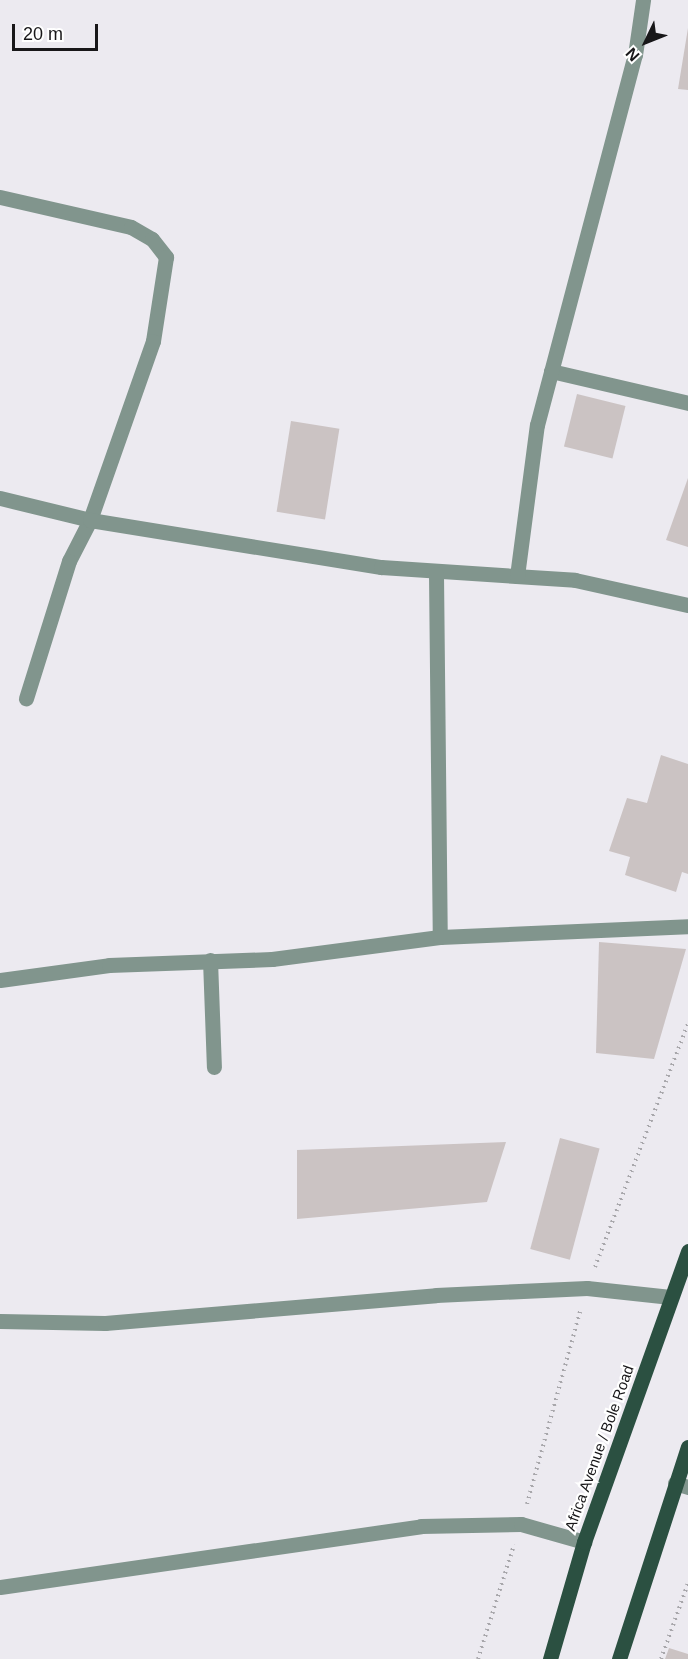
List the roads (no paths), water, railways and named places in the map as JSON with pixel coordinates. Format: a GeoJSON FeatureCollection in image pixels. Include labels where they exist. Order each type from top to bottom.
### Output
{"type":"FeatureCollection","features":[{"type":"Feature","properties":{"kind":"main road","name":"Africa Avenue / Bole Road"},"geometry":{"type":"LineString","coordinates":[[550,1659],[584,1542],[688,1251]]}},
{"type":"Feature","properties":{"kind":"main road"},"geometry":{"type":"LineString","coordinates":[[619,1659],[682,1485],[688,1447]]}},
{"type":"Feature","properties":{"kind":"street"},"geometry":{"type":"LineString","coordinates":[[517,576],[531,458],[551,371],[635,55],[643,0]]}},
{"type":"Feature","properties":{"kind":"street"},"geometry":{"type":"LineString","coordinates":[[0,196],[131,227],[152,239],[165,257],[153,341],[90,520],[69,561],[27,698]]}},
{"type":"Feature","properties":{"kind":"street"},"geometry":{"type":"LineString","coordinates":[[551,371],[688,403]]}},
{"type":"Feature","properties":{"kind":"street"},"geometry":{"type":"LineString","coordinates":[[0,498],[90,520],[436,574],[575,580],[688,605]]}},
{"type":"Feature","properties":{"kind":"street"},"geometry":{"type":"LineString","coordinates":[[436,574],[440,937]]}},
{"type":"Feature","properties":{"kind":"street"},"geometry":{"type":"LineString","coordinates":[[0,980],[109,964],[272,960],[440,937],[688,926]]}},
{"type":"Feature","properties":{"kind":"street"},"geometry":{"type":"LineString","coordinates":[[210,960],[214,1067]]}},
{"type":"Feature","properties":{"kind":"street"},"geometry":{"type":"LineString","coordinates":[[0,1321],[105,1323],[436,1294],[587,1288],[671,1297]]}},
{"type":"Feature","properties":{"kind":"street"},"geometry":{"type":"LineString","coordinates":[[0,1587],[421,1526],[521,1524],[584,1542]]}}]}
